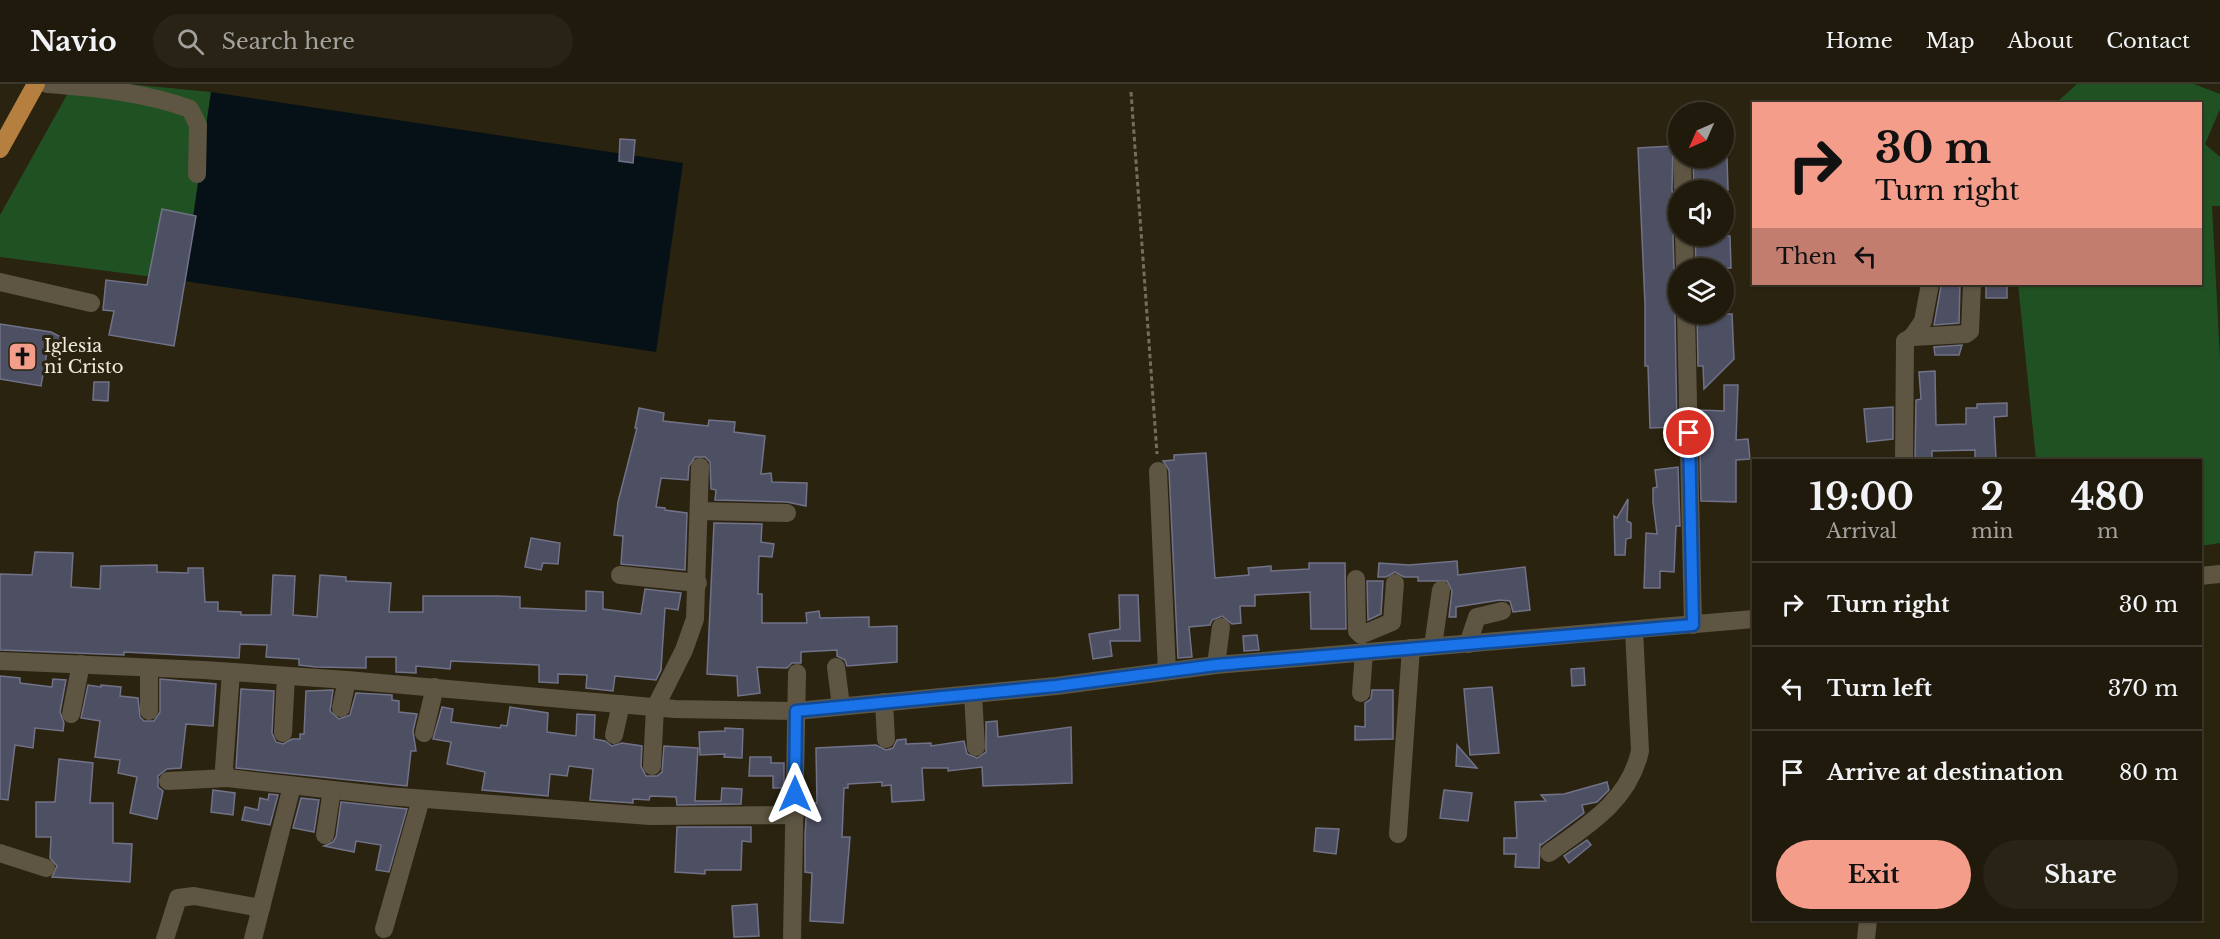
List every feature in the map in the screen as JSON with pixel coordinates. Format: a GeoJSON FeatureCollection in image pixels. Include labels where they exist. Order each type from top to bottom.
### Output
{"type":"FeatureCollection","features":[{"type":"Feature","properties":{"kind":"main road"},"geometry":{"type":"LineString","coordinates":[[0,149],[36,84]]}},
{"type":"Feature","properties":{"kind":"street"},"geometry":{"type":"LineString","coordinates":[[47,84],[117,92],[173,102],[190,109],[198,125],[196,174]]}},
{"type":"Feature","properties":{"kind":"street"},"geometry":{"type":"LineString","coordinates":[[0,282],[91,303]]}},
{"type":"Feature","properties":{"kind":"street"},"geometry":{"type":"LineString","coordinates":[[1904,459],[1905,341],[1912,337],[1923,321],[1930,285]]}},
{"type":"Feature","properties":{"kind":"street"},"geometry":{"type":"LineString","coordinates":[[1912,337],[1966,334],[1970,331],[1972,285]]}},
{"type":"Feature","properties":{"kind":"street"},"geometry":{"type":"LineString","coordinates":[[1686,324],[1693,625]]}},
{"type":"Feature","properties":{"kind":"street"},"geometry":{"type":"LineString","coordinates":[[652,766],[655,708],[684,650],[695,619],[698,583],[700,467]]}},
{"type":"Feature","properties":{"kind":"street"},"geometry":{"type":"LineString","coordinates":[[1158,471],[1167,671]]}},
{"type":"Feature","properties":{"kind":"street"},"geometry":{"type":"LineString","coordinates":[[699,511],[788,513]]}},
{"type":"Feature","properties":{"kind":"street"},"geometry":{"type":"LineString","coordinates":[[2202,576],[2220,574]]}},
{"type":"Feature","properties":{"kind":"street"},"geometry":{"type":"LineString","coordinates":[[620,575],[698,583]]}},
{"type":"Feature","properties":{"kind":"street"},"geometry":{"type":"LineString","coordinates":[[1356,579],[1358,631],[1361,635],[1392,622],[1395,583]]}},
{"type":"Feature","properties":{"kind":"street"},"geometry":{"type":"LineString","coordinates":[[1433,646],[1441,590]]}},
{"type":"Feature","properties":{"kind":"street"},"geometry":{"type":"LineString","coordinates":[[1468,644],[1477,617],[1502,611]]}},
{"type":"Feature","properties":{"kind":"street"},"geometry":{"type":"LineString","coordinates":[[0,661],[347,680],[655,708],[796,711],[973,694],[1216,665],[1752,619]]}},
{"type":"Feature","properties":{"kind":"street"},"geometry":{"type":"LineString","coordinates":[[1216,665],[1221,627]]}},
{"type":"Feature","properties":{"kind":"street"},"geometry":{"type":"LineString","coordinates":[[1549,853],[1601,815],[1624,791],[1637,765],[1640,751],[1634,630]]}},
{"type":"Feature","properties":{"kind":"street"},"geometry":{"type":"LineString","coordinates":[[1361,693],[1374,631]]}},
{"type":"Feature","properties":{"kind":"street"},"geometry":{"type":"LineString","coordinates":[[1398,834],[1411,648]]}},
{"type":"Feature","properties":{"kind":"street"},"geometry":{"type":"LineString","coordinates":[[71,714],[81,664]]}},
{"type":"Feature","properties":{"kind":"street"},"geometry":{"type":"LineString","coordinates":[[836,667],[841,706]]}},
{"type":"Feature","properties":{"kind":"street"},"geometry":{"type":"LineString","coordinates":[[149,668],[149,711]]}},
{"type":"Feature","properties":{"kind":"street"},"geometry":{"type":"LineString","coordinates":[[227,778],[224,768],[231,672]]}},
{"type":"Feature","properties":{"kind":"street"},"geometry":{"type":"LineString","coordinates":[[792,939],[797,673]]}},
{"type":"Feature","properties":{"kind":"street"},"geometry":{"type":"LineString","coordinates":[[283,733],[286,676]]}},
{"type":"Feature","properties":{"kind":"street"},"geometry":{"type":"LineString","coordinates":[[341,708],[347,680]]}},
{"type":"Feature","properties":{"kind":"street"},"geometry":{"type":"LineString","coordinates":[[424,733],[435,687]]}},
{"type":"Feature","properties":{"kind":"street"},"geometry":{"type":"LineString","coordinates":[[973,694],[976,747]]}},
{"type":"Feature","properties":{"kind":"street"},"geometry":{"type":"LineString","coordinates":[[884,702],[886,739]]}},
{"type":"Feature","properties":{"kind":"street"},"geometry":{"type":"LineString","coordinates":[[614,735],[621,704]]}},
{"type":"Feature","properties":{"kind":"street"},"geometry":{"type":"LineString","coordinates":[[168,781],[227,778],[421,799],[650,816],[795,815]]}},
{"type":"Feature","properties":{"kind":"street"},"geometry":{"type":"LineString","coordinates":[[253,939],[292,786]]}},
{"type":"Feature","properties":{"kind":"street"},"geometry":{"type":"LineString","coordinates":[[325,835],[332,790]]}},
{"type":"Feature","properties":{"kind":"street"},"geometry":{"type":"LineString","coordinates":[[384,929],[421,799]]}},
{"type":"Feature","properties":{"kind":"street"},"geometry":{"type":"LineString","coordinates":[[0,853],[45,868]]}},
{"type":"Feature","properties":{"kind":"street"},"geometry":{"type":"LineString","coordinates":[[165,939],[178,898],[194,896],[261,908]]}},
{"type":"Feature","properties":{"kind":"street"},"geometry":{"type":"LineString","coordinates":[[1866,939],[1868,921]]}},
{"type":"Feature","properties":{"kind":"path"},"geometry":{"type":"LineString","coordinates":[[1131,92],[1158,471]]}},
{"type":"Feature","properties":{"kind":"green space"},"geometry":{"type":"Polygon","coordinates":[[[73,84],[128,84],[211,92],[184,281],[0,257],[0,215],[73,84]]]}},
{"type":"Feature","properties":{"kind":"green space"},"geometry":{"type":"Polygon","coordinates":[[[2077,84],[2194,84],[2220,94],[2220,109],[2205,144],[2220,157],[2220,206],[2212,206],[2220,358],[2220,543],[2202,546],[2202,459],[2036,459],[2018,285],[2202,285],[2202,102],[2057,102],[2077,84]]]}},
{"type":"Feature","properties":{"kind":"shaded area"},"geometry":{"type":"Polygon","coordinates":[[[211,92],[683,163],[656,352],[184,281],[211,92]]]}},
{"type":"Feature","properties":{"kind":"building"},"geometry":{"type":"Polygon","coordinates":[[[620,139],[635,140],[633,163],[619,161],[620,139]]]}},
{"type":"Feature","properties":{"kind":"building"},"geometry":{"type":"Polygon","coordinates":[[[1668,146],[1668,168],[1672,168],[1672,180],[1668,180],[1668,246],[1673,246],[1674,258],[1668,258],[1668,324],[1675,324],[1677,427],[1650,428],[1648,366],[1645,366],[1645,304],[1638,148],[1668,146]]]}},
{"type":"Feature","properties":{"kind":"building"},"geometry":{"type":"Polygon","coordinates":[[[1693,168],[1727,168],[1728,180],[1694,180],[1693,168]]]}},
{"type":"Feature","properties":{"kind":"building"},"geometry":{"type":"Polygon","coordinates":[[[162,209],[196,216],[174,346],[109,335],[114,311],[103,310],[106,280],[147,285],[162,209]]]}},
{"type":"Feature","properties":{"kind":"building"},"geometry":{"type":"Polygon","coordinates":[[[1695,246],[1730,246],[1731,258],[1696,258],[1695,246]]]}},
{"type":"Feature","properties":{"kind":"building"},"geometry":{"type":"Polygon","coordinates":[[[1960,285],[1959,323],[1934,325],[1941,286],[1960,285]]]}},
{"type":"Feature","properties":{"kind":"building"},"geometry":{"type":"Polygon","coordinates":[[[1986,285],[2007,285],[2007,298],[1986,298],[1986,285]]]}},
{"type":"Feature","properties":{"kind":"building","name":"Iglesia ni Cristo"},"geometry":{"type":"Polygon","coordinates":[[[0,324],[51,332],[69,341],[59,360],[47,352],[41,386],[0,379],[0,324]]]}},
{"type":"Feature","properties":{"kind":"building"},"geometry":{"type":"Polygon","coordinates":[[[1697,324],[1732,324],[1734,359],[1704,389],[1703,366],[1698,366],[1697,324]]]}},
{"type":"Feature","properties":{"kind":"building"},"geometry":{"type":"Polygon","coordinates":[[[1962,345],[1959,355],[1935,355],[1934,347],[1962,345]]]}},
{"type":"Feature","properties":{"kind":"building"},"geometry":{"type":"Polygon","coordinates":[[[1935,371],[1936,425],[1966,424],[1966,408],[1977,408],[1977,404],[2007,403],[2007,416],[1994,417],[1996,459],[1975,459],[1975,450],[1932,451],[1932,458],[1915,458],[1916,400],[1921,399],[1919,372],[1935,371]]]}},
{"type":"Feature","properties":{"kind":"building"},"geometry":{"type":"Polygon","coordinates":[[[94,382],[109,382],[108,401],[93,400],[94,382]]]}},
{"type":"Feature","properties":{"kind":"building"},"geometry":{"type":"Polygon","coordinates":[[[1724,385],[1738,385],[1736,440],[1748,439],[1750,459],[1736,460],[1736,502],[1701,501],[1699,410],[1724,411],[1724,385]]]}},
{"type":"Feature","properties":{"kind":"building"},"geometry":{"type":"Polygon","coordinates":[[[1893,407],[1893,439],[1867,442],[1864,409],[1893,407]]]}},
{"type":"Feature","properties":{"kind":"building"},"geometry":{"type":"Polygon","coordinates":[[[639,408],[664,413],[663,421],[708,426],[709,420],[735,422],[734,432],[765,436],[761,474],[771,473],[772,482],[807,483],[806,506],[787,502],[715,500],[716,490],[711,489],[710,462],[705,457],[695,457],[689,466],[688,480],[661,478],[656,507],[687,513],[685,570],[621,564],[623,536],[614,535],[618,502],[637,428],[635,428],[639,408]]]}},
{"type":"Feature","properties":{"kind":"building"},"geometry":{"type":"Polygon","coordinates":[[[1206,453],[1215,578],[1249,575],[1248,568],[1271,566],[1271,571],[1309,569],[1309,563],[1345,563],[1346,629],[1311,629],[1310,592],[1255,595],[1255,606],[1240,606],[1241,623],[1232,624],[1222,616],[1212,620],[1210,625],[1189,627],[1192,657],[1178,658],[1169,470],[1163,461],[1174,460],[1174,455],[1206,453]]]}},
{"type":"Feature","properties":{"kind":"building"},"geometry":{"type":"Polygon","coordinates":[[[1678,467],[1680,526],[1676,526],[1674,572],[1660,571],[1660,588],[1644,588],[1646,533],[1657,534],[1653,502],[1653,488],[1657,487],[1655,470],[1678,467]]]}},
{"type":"Feature","properties":{"kind":"building"},"geometry":{"type":"Polygon","coordinates":[[[1628,499],[1627,521],[1631,523],[1631,538],[1626,539],[1625,555],[1615,555],[1614,516],[1617,518],[1628,499]]]}},
{"type":"Feature","properties":{"kind":"building"},"geometry":{"type":"Polygon","coordinates":[[[714,523],[762,524],[761,542],[774,544],[772,557],[759,556],[758,594],[762,594],[762,623],[807,623],[806,613],[819,611],[820,618],[869,617],[869,627],[897,626],[897,662],[847,666],[845,660],[837,656],[837,650],[801,652],[801,663],[792,663],[787,668],[757,667],[760,693],[738,696],[737,676],[707,674],[714,523]]]}},
{"type":"Feature","properties":{"kind":"building"},"geometry":{"type":"Polygon","coordinates":[[[531,538],[560,543],[558,564],[543,563],[541,570],[525,567],[531,538]]]}},
{"type":"Feature","properties":{"kind":"building"},"geometry":{"type":"Polygon","coordinates":[[[35,552],[73,553],[71,587],[100,589],[101,566],[157,565],[157,572],[188,573],[188,568],[203,568],[205,602],[218,602],[218,611],[241,612],[241,615],[271,615],[273,575],[295,576],[293,615],[317,617],[320,575],[346,577],[346,581],[391,583],[389,612],[423,612],[423,596],[520,597],[520,608],[586,611],[586,591],[603,592],[603,609],[641,614],[645,589],[681,593],[678,610],[665,608],[661,670],[656,680],[615,676],[613,691],[586,688],[587,675],[558,674],[558,683],[539,682],[539,665],[451,661],[450,669],[416,666],[416,673],[396,672],[396,657],[366,657],[366,668],[316,667],[299,665],[299,659],[266,657],[267,645],[240,644],[239,658],[124,652],[124,655],[0,650],[0,574],[32,575],[35,552]]]}},
{"type":"Feature","properties":{"kind":"building"},"geometry":{"type":"Polygon","coordinates":[[[1457,561],[1458,575],[1525,567],[1530,610],[1513,612],[1510,601],[1500,600],[1456,607],[1456,617],[1449,617],[1452,591],[1447,581],[1418,581],[1418,577],[1404,577],[1395,572],[1386,577],[1378,577],[1379,563],[1409,565],[1457,561]]]}},
{"type":"Feature","properties":{"kind":"building"},"geometry":{"type":"Polygon","coordinates":[[[1367,581],[1383,581],[1381,614],[1368,620],[1367,581]]]}},
{"type":"Feature","properties":{"kind":"building"},"geometry":{"type":"Polygon","coordinates":[[[1119,595],[1138,595],[1140,641],[1110,641],[1112,656],[1093,659],[1089,634],[1120,629],[1119,595]]]}},
{"type":"Feature","properties":{"kind":"building"},"geometry":{"type":"Polygon","coordinates":[[[1257,635],[1259,650],[1244,651],[1243,636],[1257,635]]]}},
{"type":"Feature","properties":{"kind":"building"},"geometry":{"type":"Polygon","coordinates":[[[1584,668],[1585,685],[1572,686],[1571,669],[1584,668]]]}},
{"type":"Feature","properties":{"kind":"building"},"geometry":{"type":"Polygon","coordinates":[[[0,676],[20,678],[20,683],[52,687],[53,679],[66,680],[60,712],[64,723],[63,731],[35,728],[33,748],[15,745],[8,800],[0,799],[0,676]]]}},
{"type":"Feature","properties":{"kind":"building"},"geometry":{"type":"Polygon","coordinates":[[[160,679],[216,684],[213,726],[186,724],[181,768],[167,769],[158,776],[158,787],[163,791],[157,819],[130,813],[137,777],[118,773],[120,760],[95,757],[100,721],[81,718],[88,685],[101,687],[101,685],[121,687],[120,696],[138,698],[140,717],[144,721],[154,721],[160,712],[160,679]]]}},
{"type":"Feature","properties":{"kind":"building"},"geometry":{"type":"Polygon","coordinates":[[[1492,687],[1499,753],[1470,755],[1464,689],[1492,687]]]}},
{"type":"Feature","properties":{"kind":"building"},"geometry":{"type":"Polygon","coordinates":[[[241,689],[274,691],[272,733],[276,742],[283,744],[292,739],[300,739],[300,734],[304,734],[306,691],[333,690],[330,711],[339,719],[350,715],[356,693],[392,695],[392,700],[399,701],[399,712],[417,714],[413,731],[416,751],[411,751],[407,786],[236,768],[241,689]]]}},
{"type":"Feature","properties":{"kind":"building"},"geometry":{"type":"Polygon","coordinates":[[[1372,690],[1393,690],[1393,739],[1355,740],[1355,726],[1365,727],[1365,703],[1371,699],[1372,690]]]}},
{"type":"Feature","properties":{"kind":"building"},"geometry":{"type":"Polygon","coordinates":[[[442,707],[453,709],[451,722],[500,728],[501,725],[507,726],[510,707],[548,713],[547,732],[576,736],[577,714],[595,715],[594,739],[605,741],[612,746],[622,743],[642,746],[641,766],[646,776],[657,776],[662,772],[664,746],[698,748],[695,801],[721,801],[722,788],[742,789],[741,804],[677,805],[676,797],[650,796],[649,800],[633,799],[633,803],[590,800],[593,769],[569,766],[567,776],[550,774],[548,796],[482,790],[485,772],[447,764],[451,742],[433,739],[442,707]]]}},
{"type":"Feature","properties":{"kind":"building"},"geometry":{"type":"Polygon","coordinates":[[[997,721],[998,737],[1071,727],[1072,783],[983,786],[982,767],[948,771],[948,768],[922,768],[924,800],[892,802],[891,785],[882,786],[882,782],[848,784],[848,788],[844,788],[842,837],[850,837],[843,923],[810,921],[812,873],[805,872],[805,835],[807,802],[817,803],[816,748],[876,745],[886,750],[893,748],[897,740],[906,739],[906,744],[931,743],[931,746],[964,741],[967,754],[977,758],[986,752],[986,722],[997,721]]]}},
{"type":"Feature","properties":{"kind":"building"},"geometry":{"type":"Polygon","coordinates":[[[725,728],[743,729],[742,758],[724,757],[725,754],[700,755],[699,732],[725,731],[725,728]]]}},
{"type":"Feature","properties":{"kind":"building"},"geometry":{"type":"Polygon","coordinates":[[[1457,745],[1477,768],[1456,766],[1457,745]]]}},
{"type":"Feature","properties":{"kind":"building"},"geometry":{"type":"Polygon","coordinates":[[[750,757],[771,757],[771,763],[784,763],[784,788],[773,788],[773,776],[749,776],[750,757]]]}},
{"type":"Feature","properties":{"kind":"building"},"geometry":{"type":"Polygon","coordinates":[[[59,759],[93,763],[90,803],[113,803],[113,843],[132,844],[130,882],[52,877],[57,866],[50,858],[51,837],[36,837],[36,802],[55,802],[59,759]]]}},
{"type":"Feature","properties":{"kind":"building"},"geometry":{"type":"Polygon","coordinates":[[[1607,782],[1609,790],[1597,802],[1582,805],[1584,813],[1540,844],[1539,868],[1515,867],[1516,854],[1504,854],[1504,838],[1517,838],[1515,802],[1546,801],[1541,795],[1564,794],[1607,782]]]}},
{"type":"Feature","properties":{"kind":"building"},"geometry":{"type":"Polygon","coordinates":[[[213,790],[235,793],[233,815],[211,812],[213,790]]]}},
{"type":"Feature","properties":{"kind":"building"},"geometry":{"type":"Polygon","coordinates":[[[1444,790],[1472,793],[1468,821],[1440,818],[1444,790]]]}},
{"type":"Feature","properties":{"kind":"building"},"geometry":{"type":"Polygon","coordinates":[[[269,794],[278,795],[270,825],[242,820],[245,807],[258,810],[260,798],[268,800],[269,794]]]}},
{"type":"Feature","properties":{"kind":"building"},"geometry":{"type":"Polygon","coordinates":[[[301,798],[319,800],[314,832],[293,828],[301,798]]]}},
{"type":"Feature","properties":{"kind":"building"},"geometry":{"type":"Polygon","coordinates":[[[341,802],[407,809],[389,872],[376,870],[381,845],[356,841],[354,852],[324,846],[333,842],[336,837],[341,802]]]}},
{"type":"Feature","properties":{"kind":"building"},"geometry":{"type":"Polygon","coordinates":[[[677,827],[751,827],[751,842],[742,841],[741,870],[705,870],[705,874],[675,872],[677,827]]]}},
{"type":"Feature","properties":{"kind":"building"},"geometry":{"type":"Polygon","coordinates":[[[1316,828],[1339,829],[1336,854],[1314,851],[1316,828]]]}},
{"type":"Feature","properties":{"kind":"building"},"geometry":{"type":"Polygon","coordinates":[[[1587,840],[1591,845],[1569,863],[1564,856],[1587,840]]]}},
{"type":"Feature","properties":{"kind":"building"},"geometry":{"type":"Polygon","coordinates":[[[757,904],[759,936],[734,937],[732,906],[757,904]]]}},
{"type":"Feature","properties":{"kind":"place","name":"Iglesia ni Cristo"},"geometry":{"type":"Point","coordinates":[23,356]}},
{"type":"Feature","properties":{"kind":"route"},"geometry":{"type":"LineString","coordinates":[[795,794],[796,711],[1056,686],[1216,665],[1693,625],[1689,433]]}}]}
